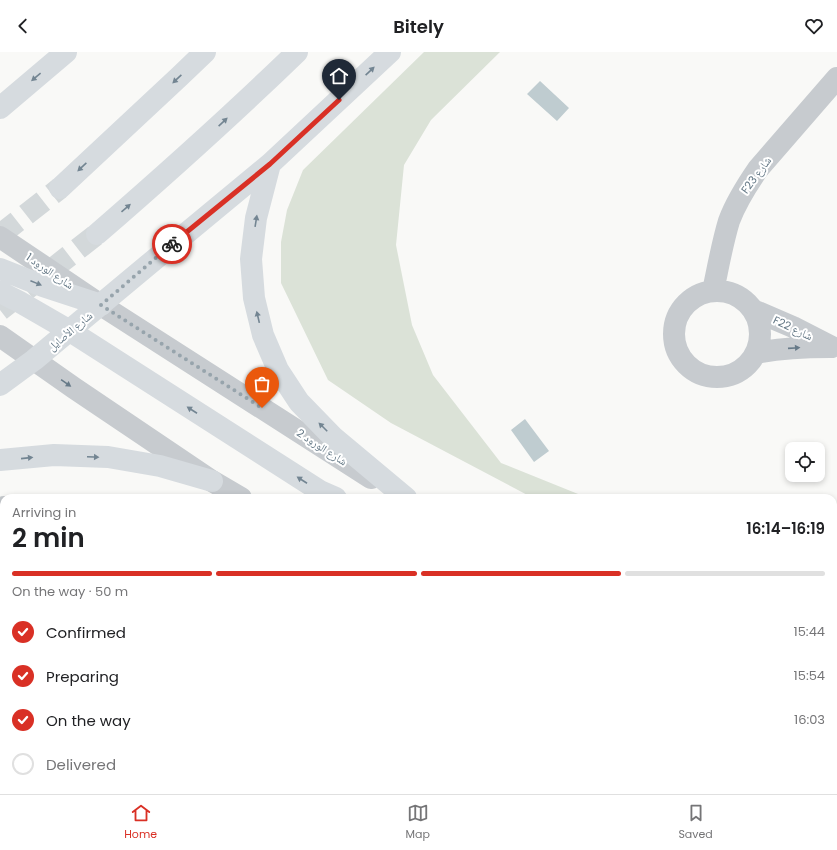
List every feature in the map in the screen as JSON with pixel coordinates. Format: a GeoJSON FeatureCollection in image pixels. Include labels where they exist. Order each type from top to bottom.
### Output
{"type":"FeatureCollection","features":[{"type":"Feature","properties":{"kind":"main road"},"geometry":{"type":"LineString","coordinates":[[0,108],[66,52]]}},
{"type":"Feature","properties":{"kind":"main road"},"geometry":{"type":"LineString","coordinates":[[60,188],[205,52]]}},
{"type":"Feature","properties":{"kind":"main road"},"geometry":{"type":"LineString","coordinates":[[97,234],[178,163],[297,52]]}},
{"type":"Feature","properties":{"kind":"main road","name":"شارع الأصايل"},"geometry":{"type":"LineString","coordinates":[[0,385],[70,331],[270,164],[390,52]]}},
{"type":"Feature","properties":{"kind":"main road"},"geometry":{"type":"LineString","coordinates":[[270,164],[256,218],[251,259],[254,298],[263,335],[278,370],[298,402],[333,437],[401,494]]}},
{"type":"Feature","properties":{"kind":"main road"},"geometry":{"type":"LineString","coordinates":[[0,269],[43,286],[101,305]]}},
{"type":"Feature","properties":{"kind":"main road"},"geometry":{"type":"LineString","coordinates":[[0,292],[70,331],[110,358],[325,494]]}},
{"type":"Feature","properties":{"kind":"main road"},"geometry":{"type":"LineString","coordinates":[[0,460],[54,455],[108,457],[160,466],[212,481]]}},
{"type":"Feature","properties":{"kind":"street","name":"F23 شارع"},"geometry":{"type":"LineString","coordinates":[[713,291],[724,240],[730,221],[737,203],[747,185],[758,169],[837,78]]}},
{"type":"Feature","properties":{"kind":"street","name":"شارع الورود 1"},"geometry":{"type":"LineString","coordinates":[[0,237],[101,305]]}},
{"type":"Feature","properties":{"kind":"street","name":"F22 شارع"},"geometry":{"type":"LineString","coordinates":[[713,291],[725,292],[746,302],[753,310],[758,321],[760,343],[756,353],[743,369],[733,375],[721,378],[709,377],[696,373],[687,366],[679,356],[674,345],[673,332],[681,309],[690,300],[701,294],[713,291]]}},
{"type":"Feature","properties":{"kind":"street","name":"شارع الورود 2"},"geometry":{"type":"LineString","coordinates":[[101,305],[396,494]]}},
{"type":"Feature","properties":{"kind":"street","name":"F22 شارع"},"geometry":{"type":"LineString","coordinates":[[753,310],[793,326],[834,348]]}},
{"type":"Feature","properties":{"kind":"street"},"geometry":{"type":"LineString","coordinates":[[0,336],[74,388],[212,481],[234,494]]}},
{"type":"Feature","properties":{"kind":"street","name":"F22 شارع"},"geometry":{"type":"LineString","coordinates":[[756,353],[794,347],[834,348]]}},
{"type":"Feature","properties":{"kind":"shaded area"},"geometry":{"type":"Polygon","coordinates":[[[424,52],[500,52],[431,120],[404,165],[396,245],[412,325],[433,375],[501,463],[578,494],[525,494],[391,423],[328,380],[281,283],[281,242],[287,210],[303,170],[424,52]]]}},
{"type":"Feature","properties":{"kind":"shaded area"},"geometry":{"type":"Polygon","coordinates":[[[540,81],[569,108],[557,121],[527,94],[540,81]]]}},
{"type":"Feature","properties":{"kind":"shaded area"},"geometry":{"type":"Polygon","coordinates":[[[525,419],[549,451],[534,462],[511,430],[525,419]]]}},
{"type":"Feature","properties":{"kind":"tunnel"},"geometry":{"type":"LineString","coordinates":[[0,235],[60,188]]}},
{"type":"Feature","properties":{"kind":"tunnel"},"geometry":{"type":"LineString","coordinates":[[0,310],[97,234]]}},
{"type":"Feature","properties":{"kind":"way so far"},"geometry":{"type":"LineString","coordinates":[[172,244],[101,305],[262,408]]}},
{"type":"Feature","properties":{"kind":"route"},"geometry":{"type":"LineString","coordinates":[[172,244],[270,164],[339,100]]}}]}
